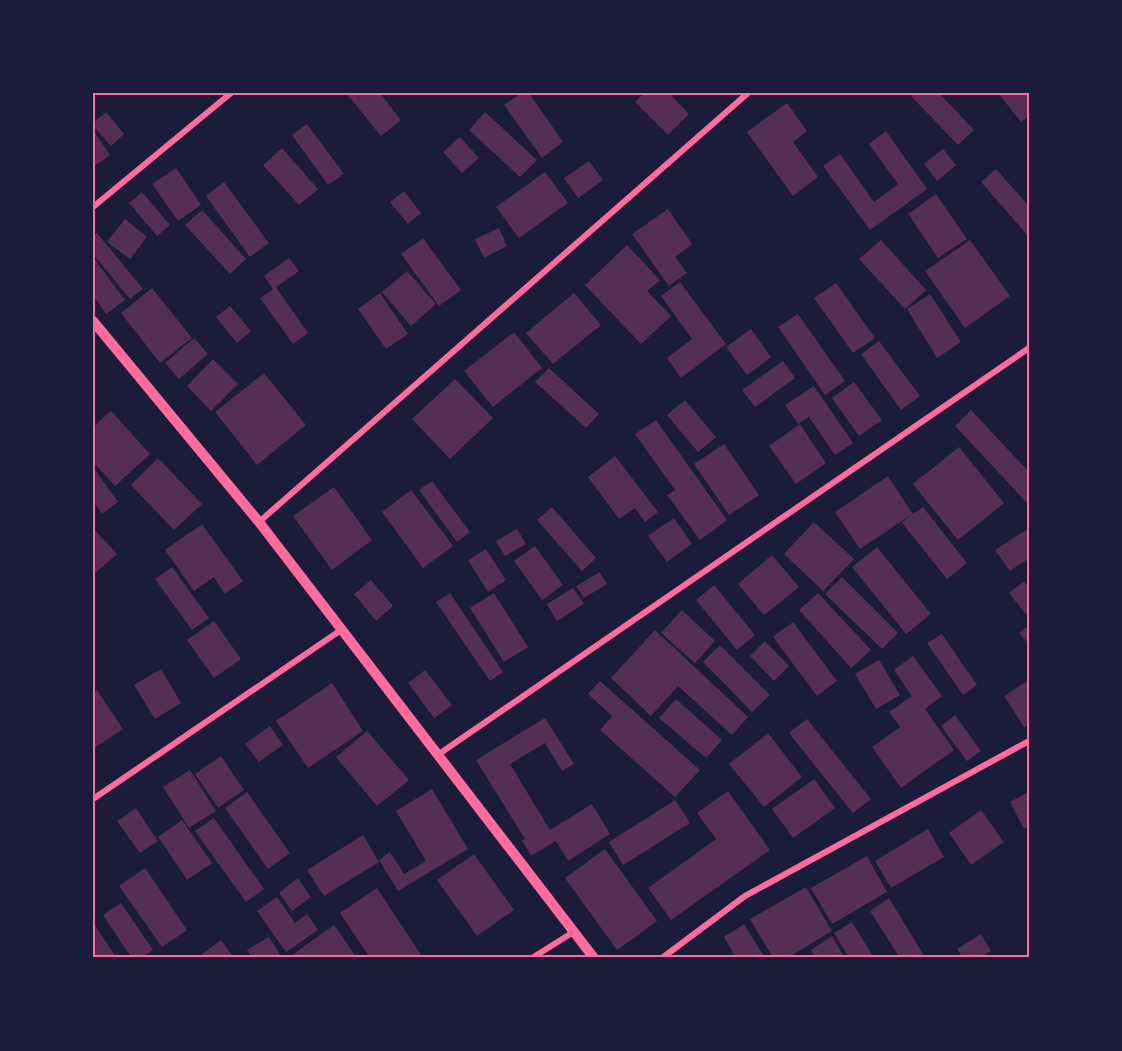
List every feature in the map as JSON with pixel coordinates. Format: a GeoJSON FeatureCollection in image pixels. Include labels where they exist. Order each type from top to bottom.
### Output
{"type":"FeatureCollection","features":[{"type":"Feature","properties":{"kind":"street"},"geometry":{"type":"LineString","coordinates":[[93,207],[231,93]]}},
{"type":"Feature","properties":{"kind":"street"},"geometry":{"type":"LineString","coordinates":[[259,522],[748,93]]}},
{"type":"Feature","properties":{"kind":"street"},"geometry":{"type":"LineString","coordinates":[[93,321],[259,522],[594,958]]}},
{"type":"Feature","properties":{"kind":"street"},"geometry":{"type":"LineString","coordinates":[[439,754],[1029,348]]}},
{"type":"Feature","properties":{"kind":"street"},"geometry":{"type":"LineString","coordinates":[[93,799],[341,630]]}},
{"type":"Feature","properties":{"kind":"street"},"geometry":{"type":"LineString","coordinates":[[662,958],[745,897],[1029,741]]}},
{"type":"Feature","properties":{"kind":"street"},"geometry":{"type":"LineString","coordinates":[[532,958],[574,931]]}},
{"type":"Feature","properties":{"kind":"building"},"geometry":{"type":"Polygon","coordinates":[[[346,93],[380,93],[401,120],[381,136],[346,93]]]}},
{"type":"Feature","properties":{"kind":"building"},"geometry":{"type":"Polygon","coordinates":[[[522,93],[529,93],[563,142],[542,158],[504,105],[522,93]]]}},
{"type":"Feature","properties":{"kind":"building"},"geometry":{"type":"Polygon","coordinates":[[[644,93],[669,93],[689,114],[668,135],[635,102],[644,93]]]}},
{"type":"Feature","properties":{"kind":"building"},"geometry":{"type":"Polygon","coordinates":[[[914,93],[939,93],[974,130],[958,145],[911,96],[914,93]]]}},
{"type":"Feature","properties":{"kind":"building"},"geometry":{"type":"Polygon","coordinates":[[[998,93],[1028,93],[1029,115],[1021,122],[998,93]]]}},
{"type":"Feature","properties":{"kind":"building"},"geometry":{"type":"Polygon","coordinates":[[[787,103],[807,131],[793,142],[818,177],[793,196],[747,132],[787,103]]]}},
{"type":"Feature","properties":{"kind":"building"},"geometry":{"type":"Polygon","coordinates":[[[106,112],[124,134],[111,146],[93,126],[93,123],[106,112]]]}},
{"type":"Feature","properties":{"kind":"building"},"geometry":{"type":"Polygon","coordinates":[[[485,112],[537,160],[520,177],[469,130],[485,112]]]}},
{"type":"Feature","properties":{"kind":"building"},"geometry":{"type":"Polygon","coordinates":[[[307,124],[344,174],[328,185],[292,135],[307,124]]]}},
{"type":"Feature","properties":{"kind":"building"},"geometry":{"type":"Polygon","coordinates":[[[93,130],[110,155],[93,167],[93,130]]]}},
{"type":"Feature","properties":{"kind":"building"},"geometry":{"type":"Polygon","coordinates":[[[886,131],[927,189],[870,230],[823,166],[840,154],[874,202],[898,184],[869,144],[886,131]]]}},
{"type":"Feature","properties":{"kind":"building"},"geometry":{"type":"Polygon","coordinates":[[[460,137],[479,158],[462,173],[443,152],[460,137]]]}},
{"type":"Feature","properties":{"kind":"building"},"geometry":{"type":"Polygon","coordinates":[[[282,148],[318,189],[299,205],[263,165],[282,148]]]}},
{"type":"Feature","properties":{"kind":"building"},"geometry":{"type":"Polygon","coordinates":[[[943,149],[956,165],[937,181],[924,164],[943,149]]]}},
{"type":"Feature","properties":{"kind":"building"},"geometry":{"type":"Polygon","coordinates":[[[589,161],[603,180],[578,198],[564,178],[589,161]]]}},
{"type":"Feature","properties":{"kind":"building"},"geometry":{"type":"Polygon","coordinates":[[[176,168],[201,205],[178,221],[152,184],[176,168]]]}},
{"type":"Feature","properties":{"kind":"building"},"geometry":{"type":"Polygon","coordinates":[[[996,169],[1029,206],[1029,237],[981,182],[996,169]]]}},
{"type":"Feature","properties":{"kind":"building"},"geometry":{"type":"Polygon","coordinates":[[[545,172],[568,203],[519,238],[496,207],[545,172]]]}},
{"type":"Feature","properties":{"kind":"building"},"geometry":{"type":"Polygon","coordinates":[[[224,182],[269,243],[250,257],[206,196],[224,182]]]}},
{"type":"Feature","properties":{"kind":"building"},"geometry":{"type":"Polygon","coordinates":[[[404,191],[421,213],[408,224],[390,202],[404,191]]]}},
{"type":"Feature","properties":{"kind":"building"},"geometry":{"type":"Polygon","coordinates":[[[142,192],[170,225],[157,236],[129,203],[142,192]]]}},
{"type":"Feature","properties":{"kind":"building"},"geometry":{"type":"Polygon","coordinates":[[[936,194],[967,239],[938,258],[908,214],[936,194]]]}},
{"type":"Feature","properties":{"kind":"building"},"geometry":{"type":"Polygon","coordinates":[[[668,209],[692,244],[675,257],[687,273],[669,286],[632,234],[668,209]]]}},
{"type":"Feature","properties":{"kind":"building"},"geometry":{"type":"Polygon","coordinates":[[[202,210],[246,259],[230,274],[185,225],[202,210]]]}},
{"type":"Feature","properties":{"kind":"building"},"geometry":{"type":"Polygon","coordinates":[[[125,219],[147,237],[130,259],[107,242],[125,219]]]}},
{"type":"Feature","properties":{"kind":"building"},"geometry":{"type":"Polygon","coordinates":[[[499,228],[507,246],[484,258],[475,239],[499,228]]]}},
{"type":"Feature","properties":{"kind":"building"},"geometry":{"type":"Polygon","coordinates":[[[97,233],[143,289],[130,299],[93,254],[93,236],[97,233]]]}},
{"type":"Feature","properties":{"kind":"building"},"geometry":{"type":"Polygon","coordinates":[[[423,238],[461,290],[439,306],[401,254],[423,238]]]}},
{"type":"Feature","properties":{"kind":"building"},"geometry":{"type":"Polygon","coordinates":[[[881,240],[926,290],[905,309],[859,259],[881,240]]]}},
{"type":"Feature","properties":{"kind":"building"},"geometry":{"type":"Polygon","coordinates":[[[970,240],[1010,296],[965,328],[925,271],[970,240]]]}},
{"type":"Feature","properties":{"kind":"building"},"geometry":{"type":"Polygon","coordinates":[[[627,245],[660,280],[647,291],[671,316],[641,344],[585,285],[627,245]]]}},
{"type":"Feature","properties":{"kind":"building"},"geometry":{"type":"Polygon","coordinates":[[[93,257],[125,300],[106,314],[93,295],[93,257]]]}},
{"type":"Feature","properties":{"kind":"building"},"geometry":{"type":"Polygon","coordinates":[[[289,258],[299,271],[276,287],[308,333],[293,344],[260,298],[273,289],[264,276],[289,258]]]}},
{"type":"Feature","properties":{"kind":"building"},"geometry":{"type":"Polygon","coordinates":[[[407,271],[436,304],[411,326],[382,292],[407,271]]]}},
{"type":"Feature","properties":{"kind":"building"},"geometry":{"type":"Polygon","coordinates":[[[680,282],[726,344],[681,378],[667,358],[692,339],[661,296],[680,282]]]}},
{"type":"Feature","properties":{"kind":"building"},"geometry":{"type":"Polygon","coordinates":[[[836,283],[875,338],[853,353],[814,298],[836,283]]]}},
{"type":"Feature","properties":{"kind":"building"},"geometry":{"type":"Polygon","coordinates":[[[152,288],[192,338],[160,363],[121,313],[152,288]]]}},
{"type":"Feature","properties":{"kind":"building"},"geometry":{"type":"Polygon","coordinates":[[[380,293],[408,334],[386,349],[358,309],[380,293]]]}},
{"type":"Feature","properties":{"kind":"building"},"geometry":{"type":"Polygon","coordinates":[[[574,293],[601,325],[553,364],[526,333],[574,293]]]}},
{"type":"Feature","properties":{"kind":"building"},"geometry":{"type":"Polygon","coordinates":[[[930,294],[961,342],[937,358],[907,309],[930,294]]]}},
{"type":"Feature","properties":{"kind":"building"},"geometry":{"type":"Polygon","coordinates":[[[230,306],[251,331],[237,343],[216,317],[230,306]]]}},
{"type":"Feature","properties":{"kind":"building"},"geometry":{"type":"Polygon","coordinates":[[[798,314],[845,381],[825,395],[778,327],[798,314]]]}},
{"type":"Feature","properties":{"kind":"building"},"geometry":{"type":"Polygon","coordinates":[[[751,329],[771,357],[747,375],[726,347],[751,329]]]}},
{"type":"Feature","properties":{"kind":"building"},"geometry":{"type":"Polygon","coordinates":[[[514,332],[542,368],[493,407],[464,371],[514,332]]]}},
{"type":"Feature","properties":{"kind":"building"},"geometry":{"type":"Polygon","coordinates":[[[194,338],[208,354],[179,379],[165,363],[194,338]]]}},
{"type":"Feature","properties":{"kind":"building"},"geometry":{"type":"Polygon","coordinates":[[[879,341],[920,396],[901,410],[861,354],[879,341]]]}},
{"type":"Feature","properties":{"kind":"building"},"geometry":{"type":"Polygon","coordinates":[[[213,359],[238,384],[211,411],[187,386],[213,359]]]}},
{"type":"Feature","properties":{"kind":"building"},"geometry":{"type":"Polygon","coordinates":[[[783,361],[795,378],[755,407],[742,390],[783,361]]]}},
{"type":"Feature","properties":{"kind":"building"},"geometry":{"type":"Polygon","coordinates":[[[549,368],[599,414],[586,428],[535,382],[549,368]]]}},
{"type":"Feature","properties":{"kind":"building"},"geometry":{"type":"Polygon","coordinates":[[[264,373],[306,425],[257,465],[215,412],[264,373]]]}},
{"type":"Feature","properties":{"kind":"building"},"geometry":{"type":"Polygon","coordinates":[[[455,379],[493,418],[450,459],[412,419],[455,379]]]}},
{"type":"Feature","properties":{"kind":"building"},"geometry":{"type":"Polygon","coordinates":[[[854,382],[882,420],[859,436],[832,398],[854,382]]]}},
{"type":"Feature","properties":{"kind":"building"},"geometry":{"type":"Polygon","coordinates":[[[814,386],[853,443],[835,455],[809,417],[798,424],[785,405],[814,386]]]}},
{"type":"Feature","properties":{"kind":"building"},"geometry":{"type":"Polygon","coordinates":[[[685,400],[716,437],[698,452],[667,415],[685,400]]]}},
{"type":"Feature","properties":{"kind":"building"},"geometry":{"type":"Polygon","coordinates":[[[971,410],[1029,472],[1029,505],[955,426],[971,410]]]}},
{"type":"Feature","properties":{"kind":"building"},"geometry":{"type":"Polygon","coordinates":[[[111,411],[150,454],[115,486],[93,462],[93,427],[111,411]]]}},
{"type":"Feature","properties":{"kind":"building"},"geometry":{"type":"Polygon","coordinates":[[[656,420],[727,520],[700,540],[667,495],[675,490],[635,434],[656,420]]]}},
{"type":"Feature","properties":{"kind":"building"},"geometry":{"type":"Polygon","coordinates":[[[800,424],[826,463],[796,484],[769,446],[800,424]]]}},
{"type":"Feature","properties":{"kind":"building"},"geometry":{"type":"Polygon","coordinates":[[[724,444],[759,495],[729,515],[694,464],[724,444]]]}},
{"type":"Feature","properties":{"kind":"building"},"geometry":{"type":"Polygon","coordinates":[[[959,447],[1004,503],[958,540],[913,484],[959,447]]]}},
{"type":"Feature","properties":{"kind":"building"},"geometry":{"type":"Polygon","coordinates":[[[615,456],[658,512],[645,522],[635,508],[619,519],[588,477],[615,456]]]}},
{"type":"Feature","properties":{"kind":"building"},"geometry":{"type":"Polygon","coordinates":[[[158,458],[202,504],[174,530],[131,485],[158,458]]]}},
{"type":"Feature","properties":{"kind":"building"},"geometry":{"type":"Polygon","coordinates":[[[93,467],[118,502],[102,514],[93,501],[93,467]]]}},
{"type":"Feature","properties":{"kind":"building"},"geometry":{"type":"Polygon","coordinates":[[[888,476],[913,514],[923,507],[967,563],[947,579],[902,523],[911,515],[860,549],[835,512],[888,476]]]}},
{"type":"Feature","properties":{"kind":"building"},"geometry":{"type":"Polygon","coordinates":[[[432,481],[470,532],[457,542],[419,490],[432,481]]]}},
{"type":"Feature","properties":{"kind":"building"},"geometry":{"type":"Polygon","coordinates":[[[334,487],[372,540],[332,570],[293,516],[334,487]]]}},
{"type":"Feature","properties":{"kind":"building"},"geometry":{"type":"Polygon","coordinates":[[[411,490],[453,546],[423,568],[382,512],[411,490]]]}},
{"type":"Feature","properties":{"kind":"building"},"geometry":{"type":"Polygon","coordinates":[[[552,507],[596,558],[582,571],[537,520],[552,507]]]}},
{"type":"Feature","properties":{"kind":"building"},"geometry":{"type":"Polygon","coordinates":[[[674,518],[692,544],[667,562],[648,536],[674,518]]]}},
{"type":"Feature","properties":{"kind":"building"},"geometry":{"type":"Polygon","coordinates":[[[814,522],[854,559],[823,591],[784,554],[814,522]]]}},
{"type":"Feature","properties":{"kind":"building"},"geometry":{"type":"Polygon","coordinates":[[[202,524],[243,581],[225,594],[214,577],[194,591],[165,550],[202,524]]]}},
{"type":"Feature","properties":{"kind":"building"},"geometry":{"type":"Polygon","coordinates":[[[93,528],[117,554],[93,575],[93,528]]]}},
{"type":"Feature","properties":{"kind":"building"},"geometry":{"type":"Polygon","coordinates":[[[1029,528],[1029,558],[1010,571],[995,550],[1029,528]]]}},
{"type":"Feature","properties":{"kind":"building"},"geometry":{"type":"Polygon","coordinates":[[[517,529],[526,544],[505,556],[496,541],[517,529]]]}},
{"type":"Feature","properties":{"kind":"building"},"geometry":{"type":"Polygon","coordinates":[[[535,546],[563,585],[542,600],[514,561],[535,546]]]}},
{"type":"Feature","properties":{"kind":"building"},"geometry":{"type":"Polygon","coordinates":[[[877,547],[931,614],[906,634],[852,567],[877,547]]]}},
{"type":"Feature","properties":{"kind":"building"},"geometry":{"type":"Polygon","coordinates":[[[486,549],[506,580],[488,592],[468,560],[486,549]]]}},
{"type":"Feature","properties":{"kind":"building"},"geometry":{"type":"Polygon","coordinates":[[[772,555],[799,587],[764,615],[738,584],[772,555]]]}},
{"type":"Feature","properties":{"kind":"building"},"geometry":{"type":"Polygon","coordinates":[[[172,567],[209,618],[192,630],[155,579],[172,567]]]}},
{"type":"Feature","properties":{"kind":"building"},"geometry":{"type":"Polygon","coordinates":[[[600,572],[607,584],[584,598],[576,586],[600,572]]]}},
{"type":"Feature","properties":{"kind":"building"},"geometry":{"type":"Polygon","coordinates":[[[842,577],[898,633],[882,649],[825,594],[842,577]]]}},
{"type":"Feature","properties":{"kind":"building"},"geometry":{"type":"Polygon","coordinates":[[[371,580],[393,606],[376,621],[354,594],[371,580]]]}},
{"type":"Feature","properties":{"kind":"building"},"geometry":{"type":"Polygon","coordinates":[[[1024,581],[1029,587],[1029,618],[1009,593],[1024,581]]]}},
{"type":"Feature","properties":{"kind":"building"},"geometry":{"type":"Polygon","coordinates":[[[714,585],[755,635],[737,650],[696,600],[714,585]]]}},
{"type":"Feature","properties":{"kind":"building"},"geometry":{"type":"Polygon","coordinates":[[[573,588],[584,604],[557,621],[547,604],[573,588]]]}},
{"type":"Feature","properties":{"kind":"building"},"geometry":{"type":"Polygon","coordinates":[[[450,593],[503,672],[490,681],[436,602],[450,593]]]}},
{"type":"Feature","properties":{"kind":"building"},"geometry":{"type":"Polygon","coordinates":[[[494,593],[528,647],[504,662],[470,608],[494,593]]]}},
{"type":"Feature","properties":{"kind":"building"},"geometry":{"type":"Polygon","coordinates":[[[818,593],[871,650],[851,668],[799,610],[818,593]]]}},
{"type":"Feature","properties":{"kind":"building"},"geometry":{"type":"Polygon","coordinates":[[[682,610],[715,641],[695,663],[661,633],[682,610]]]}},
{"type":"Feature","properties":{"kind":"building"},"geometry":{"type":"Polygon","coordinates":[[[214,621],[241,659],[214,678],[187,640],[214,621]]]}},
{"type":"Feature","properties":{"kind":"building"},"geometry":{"type":"Polygon","coordinates":[[[793,622],[837,681],[817,696],[773,637],[793,622]]]}},
{"type":"Feature","properties":{"kind":"building"},"geometry":{"type":"Polygon","coordinates":[[[1029,625],[1029,644],[1019,633],[1029,625]]]}},
{"type":"Feature","properties":{"kind":"building"},"geometry":{"type":"Polygon","coordinates":[[[655,630],[748,717],[732,735],[678,686],[651,716],[611,678],[655,630]]]}},
{"type":"Feature","properties":{"kind":"building"},"geometry":{"type":"Polygon","coordinates":[[[942,634],[977,685],[963,695],[927,643],[942,634]]]}},
{"type":"Feature","properties":{"kind":"building"},"geometry":{"type":"Polygon","coordinates":[[[765,641],[789,666],[774,681],[750,656],[765,641]]]}},
{"type":"Feature","properties":{"kind":"building"},"geometry":{"type":"Polygon","coordinates":[[[720,645],[770,695],[752,712],[703,662],[720,645]]]}},
{"type":"Feature","properties":{"kind":"building"},"geometry":{"type":"Polygon","coordinates":[[[913,656],[942,696],[925,709],[954,750],[901,788],[872,747],[900,727],[889,712],[912,696],[894,670],[913,656]]]}},
{"type":"Feature","properties":{"kind":"building"},"geometry":{"type":"Polygon","coordinates":[[[879,660],[900,695],[876,709],[855,674],[879,660]]]}},
{"type":"Feature","properties":{"kind":"building"},"geometry":{"type":"Polygon","coordinates":[[[161,669],[181,703],[155,719],[134,685],[161,669]]]}},
{"type":"Feature","properties":{"kind":"building"},"geometry":{"type":"Polygon","coordinates":[[[425,670],[452,705],[434,718],[408,683],[425,670]]]}},
{"type":"Feature","properties":{"kind":"building"},"geometry":{"type":"Polygon","coordinates":[[[1029,680],[1029,724],[1024,727],[1004,696],[1029,680]]]}},
{"type":"Feature","properties":{"kind":"building"},"geometry":{"type":"Polygon","coordinates":[[[600,681],[700,770],[675,797],[600,730],[612,716],[588,694],[600,681]]]}},
{"type":"Feature","properties":{"kind":"building"},"geometry":{"type":"Polygon","coordinates":[[[332,683],[363,731],[308,768],[276,721],[332,683]]]}},
{"type":"Feature","properties":{"kind":"building"},"geometry":{"type":"Polygon","coordinates":[[[97,690],[123,729],[94,748],[93,693],[97,690]]]}},
{"type":"Feature","properties":{"kind":"building"},"geometry":{"type":"Polygon","coordinates":[[[676,699],[722,740],[706,758],[659,718],[676,699]]]}},
{"type":"Feature","properties":{"kind":"building"},"geometry":{"type":"Polygon","coordinates":[[[955,715],[981,751],[967,761],[941,726],[955,715]]]}},
{"type":"Feature","properties":{"kind":"building"},"geometry":{"type":"Polygon","coordinates":[[[545,718],[574,764],[562,771],[545,743],[510,764],[550,830],[592,804],[610,834],[568,861],[556,841],[531,856],[522,840],[525,839],[476,760],[545,718]]]}},
{"type":"Feature","properties":{"kind":"building"},"geometry":{"type":"Polygon","coordinates":[[[807,719],[871,799],[853,813],[789,733],[807,719]]]}},
{"type":"Feature","properties":{"kind":"building"},"geometry":{"type":"Polygon","coordinates":[[[270,726],[283,745],[259,762],[245,744],[270,726]]]}},
{"type":"Feature","properties":{"kind":"building"},"geometry":{"type":"Polygon","coordinates":[[[367,731],[409,780],[377,806],[336,757],[367,731]]]}},
{"type":"Feature","properties":{"kind":"building"},"geometry":{"type":"Polygon","coordinates":[[[768,733],[802,777],[764,807],[729,764],[768,733]]]}},
{"type":"Feature","properties":{"kind":"building"},"geometry":{"type":"Polygon","coordinates":[[[221,756],[244,790],[218,808],[195,774],[221,756]]]}},
{"type":"Feature","properties":{"kind":"building"},"geometry":{"type":"Polygon","coordinates":[[[190,770],[216,811],[189,828],[163,787],[190,770]]]}},
{"type":"Feature","properties":{"kind":"building"},"geometry":{"type":"Polygon","coordinates":[[[814,779],[835,808],[793,838],[772,809],[814,779]]]}},
{"type":"Feature","properties":{"kind":"building"},"geometry":{"type":"Polygon","coordinates":[[[432,789],[468,849],[398,891],[379,860],[390,852],[404,874],[426,861],[396,811],[432,789]]]}},
{"type":"Feature","properties":{"kind":"building"},"geometry":{"type":"Polygon","coordinates":[[[728,791],[770,850],[671,920],[648,888],[716,839],[697,813],[728,791]]]}},
{"type":"Feature","properties":{"kind":"building"},"geometry":{"type":"Polygon","coordinates":[[[247,792],[290,853],[268,869],[225,808],[247,792]]]}},
{"type":"Feature","properties":{"kind":"building"},"geometry":{"type":"Polygon","coordinates":[[[1029,792],[1029,826],[1024,829],[1010,802],[1029,792]]]}},
{"type":"Feature","properties":{"kind":"building"},"geometry":{"type":"Polygon","coordinates":[[[675,800],[690,823],[623,865],[609,842],[675,800]]]}},
{"type":"Feature","properties":{"kind":"building"},"geometry":{"type":"Polygon","coordinates":[[[136,808],[158,841],[140,853],[117,821],[136,808]]]}},
{"type":"Feature","properties":{"kind":"building"},"geometry":{"type":"Polygon","coordinates":[[[981,810],[1004,842],[971,865],[949,833],[981,810]]]}},
{"type":"Feature","properties":{"kind":"building"},"geometry":{"type":"Polygon","coordinates":[[[214,818],[264,889],[246,902],[195,831],[214,818]]]}},
{"type":"Feature","properties":{"kind":"building"},"geometry":{"type":"Polygon","coordinates":[[[182,820],[212,863],[187,880],[158,837],[182,820]]]}},
{"type":"Feature","properties":{"kind":"building"},"geometry":{"type":"Polygon","coordinates":[[[928,829],[944,857],[891,888],[875,861],[928,829]]]}},
{"type":"Feature","properties":{"kind":"building"},"geometry":{"type":"Polygon","coordinates":[[[363,835],[379,862],[324,896],[307,870],[363,835]]]}},
{"type":"Feature","properties":{"kind":"building"},"geometry":{"type":"Polygon","coordinates":[[[605,849],[657,921],[617,950],[565,878],[605,849]]]}},
{"type":"Feature","properties":{"kind":"building"},"geometry":{"type":"Polygon","coordinates":[[[474,854],[514,910],[477,936],[437,880],[474,854]]]}},
{"type":"Feature","properties":{"kind":"building"},"geometry":{"type":"Polygon","coordinates":[[[867,856],[887,892],[832,924],[811,888],[867,856]]]}},
{"type":"Feature","properties":{"kind":"building"},"geometry":{"type":"Polygon","coordinates":[[[145,868],[187,930],[162,947],[119,886],[145,868]]]}},
{"type":"Feature","properties":{"kind":"building"},"geometry":{"type":"Polygon","coordinates":[[[298,878],[311,897],[292,911],[279,893],[298,878]]]}},
{"type":"Feature","properties":{"kind":"building"},"geometry":{"type":"Polygon","coordinates":[[[806,887],[832,931],[787,958],[773,958],[750,919],[806,887]]]}},
{"type":"Feature","properties":{"kind":"building"},"geometry":{"type":"Polygon","coordinates":[[[377,888],[423,958],[370,958],[340,913],[377,888]]]}},
{"type":"Feature","properties":{"kind":"building"},"geometry":{"type":"Polygon","coordinates":[[[277,897],[295,923],[307,914],[318,930],[286,952],[257,911],[277,897]]]}},
{"type":"Feature","properties":{"kind":"building"},"geometry":{"type":"Polygon","coordinates":[[[889,898],[923,954],[916,958],[900,958],[870,911],[889,898]]]}},
{"type":"Feature","properties":{"kind":"building"},"geometry":{"type":"Polygon","coordinates":[[[121,903],[153,950],[141,958],[132,958],[103,915],[121,903]]]}},
{"type":"Feature","properties":{"kind":"building"},"geometry":{"type":"Polygon","coordinates":[[[852,922],[874,958],[849,958],[834,933],[852,922]]]}},
{"type":"Feature","properties":{"kind":"building"},"geometry":{"type":"Polygon","coordinates":[[[93,923],[117,958],[93,958],[93,923]]]}},
{"type":"Feature","properties":{"kind":"building"},"geometry":{"type":"Polygon","coordinates":[[[744,924],[765,958],[736,958],[724,937],[744,924]]]}},
{"type":"Feature","properties":{"kind":"building"},"geometry":{"type":"Polygon","coordinates":[[[334,925],[357,958],[288,958],[334,925]]]}},
{"type":"Feature","properties":{"kind":"building"},"geometry":{"type":"Polygon","coordinates":[[[981,934],[991,951],[979,958],[963,958],[957,949],[981,934]]]}},
{"type":"Feature","properties":{"kind":"building"},"geometry":{"type":"Polygon","coordinates":[[[832,936],[845,958],[815,958],[811,950],[832,936]]]}},
{"type":"Feature","properties":{"kind":"building"},"geometry":{"type":"Polygon","coordinates":[[[269,937],[282,958],[252,958],[247,950],[269,937]]]}},
{"type":"Feature","properties":{"kind":"building"},"geometry":{"type":"Polygon","coordinates":[[[221,940],[234,958],[204,958],[201,955],[221,940]]]}}]}
